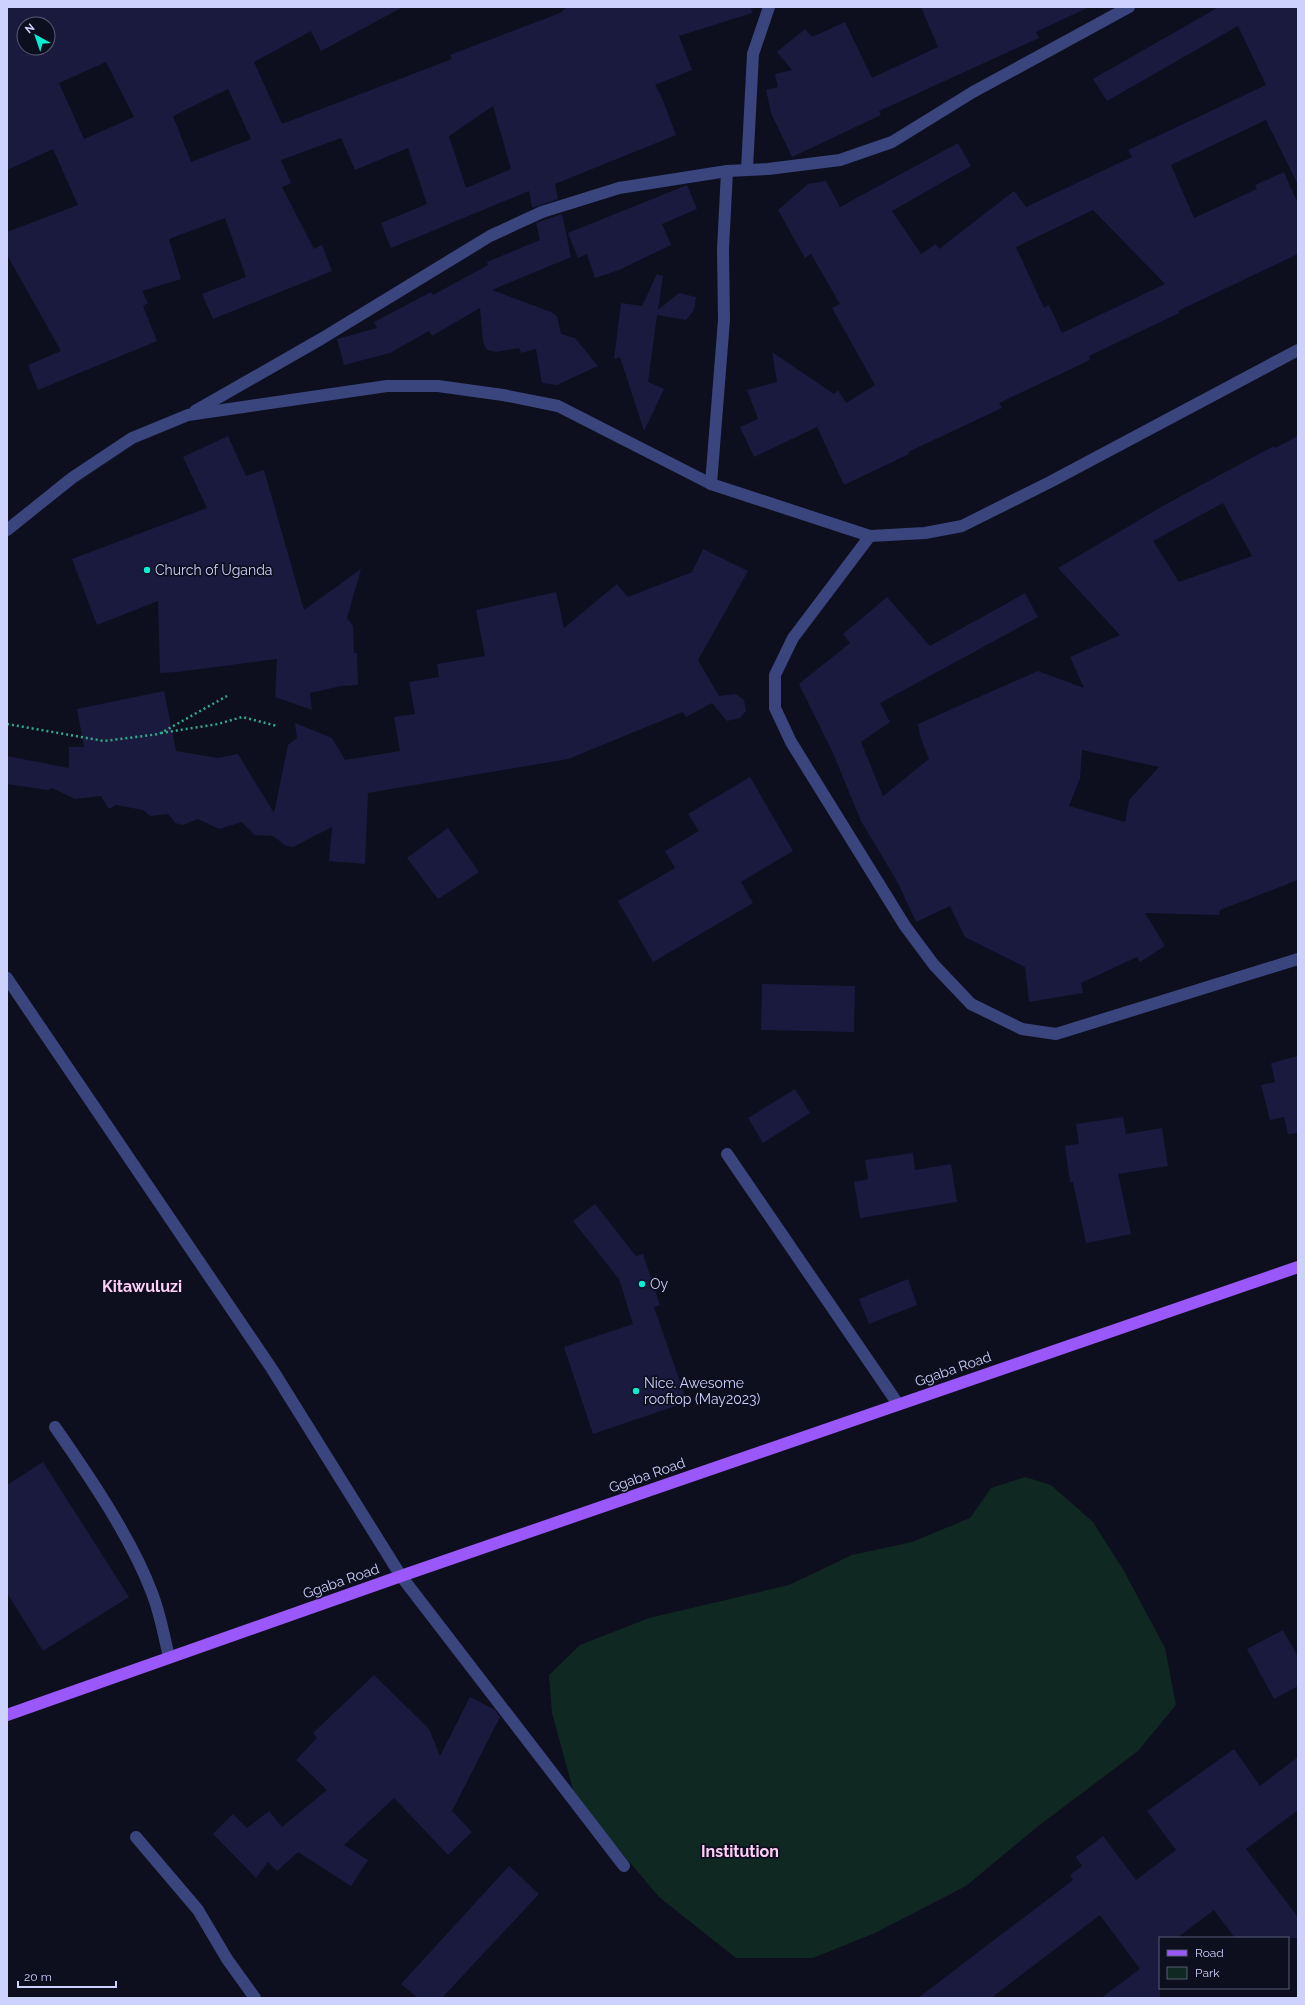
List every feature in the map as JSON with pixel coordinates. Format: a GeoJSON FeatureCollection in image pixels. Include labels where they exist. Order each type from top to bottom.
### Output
{"type":"FeatureCollection","features":[{"type":"Feature","properties":{"kind":"main road","name":"Ggaba Road"},"geometry":{"type":"LineString","coordinates":[[7,1715],[401,1576],[1298,1267]]}},
{"type":"Feature","properties":{"kind":"street"},"geometry":{"type":"LineString","coordinates":[[747,169],[753,54],[769,7]]}},
{"type":"Feature","properties":{"kind":"street"},"geometry":{"type":"LineString","coordinates":[[7,530],[72,478],[132,438],[188,414],[321,339],[490,236],[542,212],[619,188],[727,171],[768,169],[840,160],[892,142],[973,92],[1129,7]]}},
{"type":"Feature","properties":{"kind":"street"},"geometry":{"type":"LineString","coordinates":[[711,484],[724,320],[723,249],[727,171]]}},
{"type":"Feature","properties":{"kind":"street"},"geometry":{"type":"LineString","coordinates":[[188,414],[388,386],[438,386],[503,395],[558,406],[711,484],[870,536],[925,533],[962,526],[1050,482],[1298,350]]}},
{"type":"Feature","properties":{"kind":"street"},"geometry":{"type":"LineString","coordinates":[[870,536],[793,638],[775,675],[775,708],[791,742],[905,926],[934,965],[970,1004],[1022,1029],[1056,1034],[1298,959]]}},
{"type":"Feature","properties":{"kind":"street"},"geometry":{"type":"LineString","coordinates":[[7,978],[272,1369],[401,1576],[624,1866]]}},
{"type":"Feature","properties":{"kind":"street"},"geometry":{"type":"LineString","coordinates":[[727,1154],[898,1404]]}},
{"type":"Feature","properties":{"kind":"street"},"geometry":{"type":"LineString","coordinates":[[55,1427],[82,1467],[133,1551],[152,1593],[169,1658]]}},
{"type":"Feature","properties":{"kind":"street"},"geometry":{"type":"LineString","coordinates":[[136,1837],[198,1910],[227,1959],[254,1998]]}},
{"type":"Feature","properties":{"kind":"path"},"geometry":{"type":"LineString","coordinates":[[159,734],[227,696]]}},
{"type":"Feature","properties":{"kind":"path"},"geometry":{"type":"LineString","coordinates":[[7,724],[104,741],[218,724],[242,717],[277,726]]}},
{"type":"Feature","properties":{"kind":"green space"},"geometry":{"type":"Polygon","coordinates":[[[1025,1477],[1051,1485],[1093,1522],[1124,1571],[1165,1648],[1176,1705],[1138,1751],[1037,1827],[966,1886],[875,1933],[813,1958],[736,1958],[659,1897],[575,1797],[552,1713],[549,1675],[580,1645],[649,1618],[789,1585],[852,1555],[912,1542],[970,1518],[991,1488],[1025,1477]]]}},
{"type":"Feature","properties":{"kind":"building"},"geometry":{"type":"Polygon","coordinates":[[[7,7],[403,7],[321,51],[311,31],[254,62],[282,124],[452,59],[450,55],[560,13],[567,7],[751,7],[752,13],[679,36],[692,70],[655,85],[662,98],[676,135],[555,184],[558,199],[532,208],[529,191],[391,248],[381,223],[427,204],[408,148],[355,170],[341,138],[281,160],[291,183],[282,187],[314,249],[322,245],[332,271],[213,319],[202,294],[246,277],[225,218],[169,239],[181,279],[142,291],[148,303],[143,306],[157,341],[38,390],[28,365],[61,351],[7,255],[7,232],[78,205],[53,149],[7,170],[7,7]],[[106,62],[59,83],[84,139],[134,117],[106,62]],[[228,89],[173,116],[191,162],[251,139],[228,89]],[[493,106],[449,136],[466,188],[511,169],[493,106]]]}},
{"type":"Feature","properties":{"kind":"building"},"geometry":{"type":"Polygon","coordinates":[[[921,7],[1089,7],[1036,32],[1039,38],[879,111],[881,115],[792,157],[771,113],[766,90],[778,87],[775,74],[792,70],[777,52],[805,29],[812,37],[845,22],[872,78],[938,47],[921,7]]]}},
{"type":"Feature","properties":{"kind":"building"},"geometry":{"type":"Polygon","coordinates":[[[1219,7],[1298,7],[1298,185],[1266,120],[1171,165],[1194,218],[1257,189],[1255,185],[1284,172],[1298,204],[1298,254],[1178,311],[1179,313],[1089,356],[1090,360],[999,403],[1002,408],[908,452],[909,454],[844,485],[817,427],[754,457],[740,427],[758,419],[747,390],[777,382],[772,352],[834,394],[838,390],[846,403],[875,385],[832,308],[840,304],[811,254],[805,258],[778,210],[808,184],[826,181],[840,207],[958,143],[971,166],[892,211],[921,254],[936,244],[939,249],[1014,191],[1026,207],[1132,157],[1128,150],[1266,85],[1238,26],[1107,101],[1093,79],[1219,7]],[[1093,210],[1016,247],[1044,308],[1049,305],[1062,333],[1165,284],[1093,210]]]}},
{"type":"Feature","properties":{"kind":"building"},"geometry":{"type":"Polygon","coordinates":[[[687,185],[697,209],[662,224],[671,245],[619,270],[595,278],[587,254],[578,258],[568,233],[687,185]]]}},
{"type":"Feature","properties":{"kind":"building"},"geometry":{"type":"Polygon","coordinates":[[[562,214],[571,257],[492,290],[551,312],[557,316],[561,334],[575,338],[598,366],[557,385],[542,383],[536,349],[521,353],[519,348],[496,352],[487,350],[483,342],[480,308],[432,336],[429,331],[390,353],[344,365],[337,339],[377,328],[374,322],[431,292],[433,295],[488,265],[487,262],[540,240],[536,223],[562,214]]]}},
{"type":"Feature","properties":{"kind":"building"},"geometry":{"type":"Polygon","coordinates":[[[657,274],[663,276],[658,310],[679,293],[696,297],[694,310],[686,320],[657,315],[648,382],[664,389],[644,431],[620,357],[614,359],[621,303],[642,306],[657,274]]]}},
{"type":"Feature","properties":{"kind":"building"},"geometry":{"type":"Polygon","coordinates":[[[228,436],[246,476],[264,470],[304,610],[361,569],[347,618],[353,626],[354,653],[357,653],[358,685],[341,686],[310,693],[312,710],[275,697],[277,659],[160,673],[158,601],[97,625],[72,559],[207,508],[183,457],[228,436]]]}},
{"type":"Feature","properties":{"kind":"building"},"geometry":{"type":"Polygon","coordinates":[[[1298,436],[1298,880],[1220,910],[1219,915],[1145,913],[1165,946],[1140,962],[1137,957],[1081,983],[1083,993],[1029,1002],[1025,967],[965,937],[950,906],[916,922],[898,883],[861,821],[833,753],[799,684],[850,643],[843,634],[887,597],[930,646],[1025,593],[1038,617],[880,703],[890,722],[861,742],[883,796],[929,759],[921,739],[918,724],[1038,671],[1084,688],[1070,657],[1120,635],[1058,568],[1168,503],[1274,446],[1275,448],[1298,436]],[[1223,503],[1153,541],[1179,582],[1252,556],[1223,503]],[[1082,750],[1080,778],[1069,806],[1125,822],[1129,800],[1159,767],[1082,750]]]}},
{"type":"Feature","properties":{"kind":"building"},"geometry":{"type":"Polygon","coordinates":[[[703,549],[748,571],[698,660],[719,696],[736,694],[744,700],[746,711],[740,718],[727,721],[712,703],[686,717],[683,712],[568,759],[368,793],[365,864],[329,861],[332,827],[293,847],[286,846],[273,836],[254,835],[242,822],[219,829],[198,819],[183,825],[175,823],[168,814],[150,816],[143,810],[116,805],[109,809],[101,796],[75,799],[52,788],[48,790],[7,784],[7,756],[69,768],[69,747],[84,747],[77,709],[164,691],[176,751],[218,758],[238,754],[274,813],[288,745],[297,738],[295,723],[332,738],[345,760],[400,751],[394,717],[415,714],[409,682],[439,677],[437,664],[485,656],[476,610],[556,592],[564,628],[617,584],[628,597],[692,572],[703,549]]]}},
{"type":"Feature","properties":{"kind":"building"},"geometry":{"type":"Polygon","coordinates":[[[750,777],[793,851],[741,882],[753,903],[653,962],[618,901],[675,868],[665,851],[699,831],[688,814],[750,777]]]}},
{"type":"Feature","properties":{"kind":"building"},"geometry":{"type":"Polygon","coordinates":[[[448,828],[479,872],[438,899],[407,858],[448,828]]]}},
{"type":"Feature","properties":{"kind":"building"},"geometry":{"type":"Polygon","coordinates":[[[762,984],[855,986],[854,1032],[761,1030],[762,984]]]}},
{"type":"Feature","properties":{"kind":"building"},"geometry":{"type":"Polygon","coordinates":[[[1298,1056],[1298,1133],[1288,1134],[1284,1117],[1270,1120],[1261,1085],[1275,1082],[1271,1063],[1298,1056]]]}},
{"type":"Feature","properties":{"kind":"building"},"geometry":{"type":"Polygon","coordinates":[[[795,1089],[810,1113],[763,1143],[748,1118],[795,1089]]]}},
{"type":"Feature","properties":{"kind":"building"},"geometry":{"type":"Polygon","coordinates":[[[1123,1117],[1126,1134],[1162,1128],[1168,1166],[1118,1174],[1131,1234],[1086,1243],[1073,1182],[1070,1182],[1065,1146],[1079,1144],[1076,1124],[1123,1117]]]}},
{"type":"Feature","properties":{"kind":"building"},"geometry":{"type":"Polygon","coordinates":[[[913,1153],[915,1170],[951,1164],[957,1202],[860,1218],[854,1182],[868,1179],[865,1160],[913,1153]]]}},
{"type":"Feature","properties":{"kind":"building"},"geometry":{"type":"Polygon","coordinates":[[[595,1204],[636,1256],[643,1254],[660,1305],[654,1307],[687,1402],[593,1434],[564,1347],[633,1324],[619,1279],[573,1221],[595,1204]]]}},
{"type":"Feature","properties":{"kind":"building"},"geometry":{"type":"Polygon","coordinates":[[[908,1279],[917,1305],[869,1324],[859,1299],[908,1279]]]}},
{"type":"Feature","properties":{"kind":"building"},"geometry":{"type":"Polygon","coordinates":[[[43,1462],[129,1597],[43,1651],[7,1593],[7,1485],[43,1462]]]}},
{"type":"Feature","properties":{"kind":"building"},"geometry":{"type":"Polygon","coordinates":[[[1283,1630],[1298,1657],[1298,1686],[1274,1699],[1247,1649],[1283,1630]]]}},
{"type":"Feature","properties":{"kind":"building"},"geometry":{"type":"Polygon","coordinates":[[[374,1675],[429,1729],[440,1756],[470,1697],[495,1710],[500,1717],[452,1811],[472,1832],[448,1855],[394,1798],[344,1845],[368,1860],[351,1886],[298,1852],[277,1871],[268,1862],[256,1878],[213,1834],[233,1814],[247,1828],[269,1811],[282,1827],[327,1790],[296,1760],[317,1738],[313,1733],[374,1675]]]}},
{"type":"Feature","properties":{"kind":"building"},"geometry":{"type":"Polygon","coordinates":[[[1234,1749],[1260,1786],[1298,1757],[1298,1810],[1246,1849],[1298,1917],[1298,1938],[1234,1937],[1214,1910],[1178,1937],[1159,1937],[1160,1998],[1101,1998],[1140,1969],[1100,1915],[991,1998],[918,1998],[1073,1880],[1070,1875],[1082,1866],[1076,1857],[1103,1836],[1136,1880],[1176,1850],[1147,1811],[1234,1749]]]}},
{"type":"Feature","properties":{"kind":"building"},"geometry":{"type":"Polygon","coordinates":[[[509,1866],[539,1894],[442,1998],[418,1998],[401,1984],[509,1866]]]}},
{"type":"Feature","properties":{"kind":"place","name":"Church of Uganda"},"geometry":{"type":"Point","coordinates":[147,570]}},
{"type":"Feature","properties":{"kind":"place","name":"Oy"},"geometry":{"type":"Point","coordinates":[642,1284]}},
{"type":"Feature","properties":{"kind":"place","name":"Nice. Awesome rooftop (May2023)"},"geometry":{"type":"Point","coordinates":[636,1391]}},
{"type":"Feature","properties":{"kind":"district","name":"Kitawuluzi"},"geometry":{"type":"Point","coordinates":[142,1286]}},
{"type":"Feature","properties":{"kind":"district","name":"Institution"},"geometry":{"type":"Point","coordinates":[740,1851]}}]}
